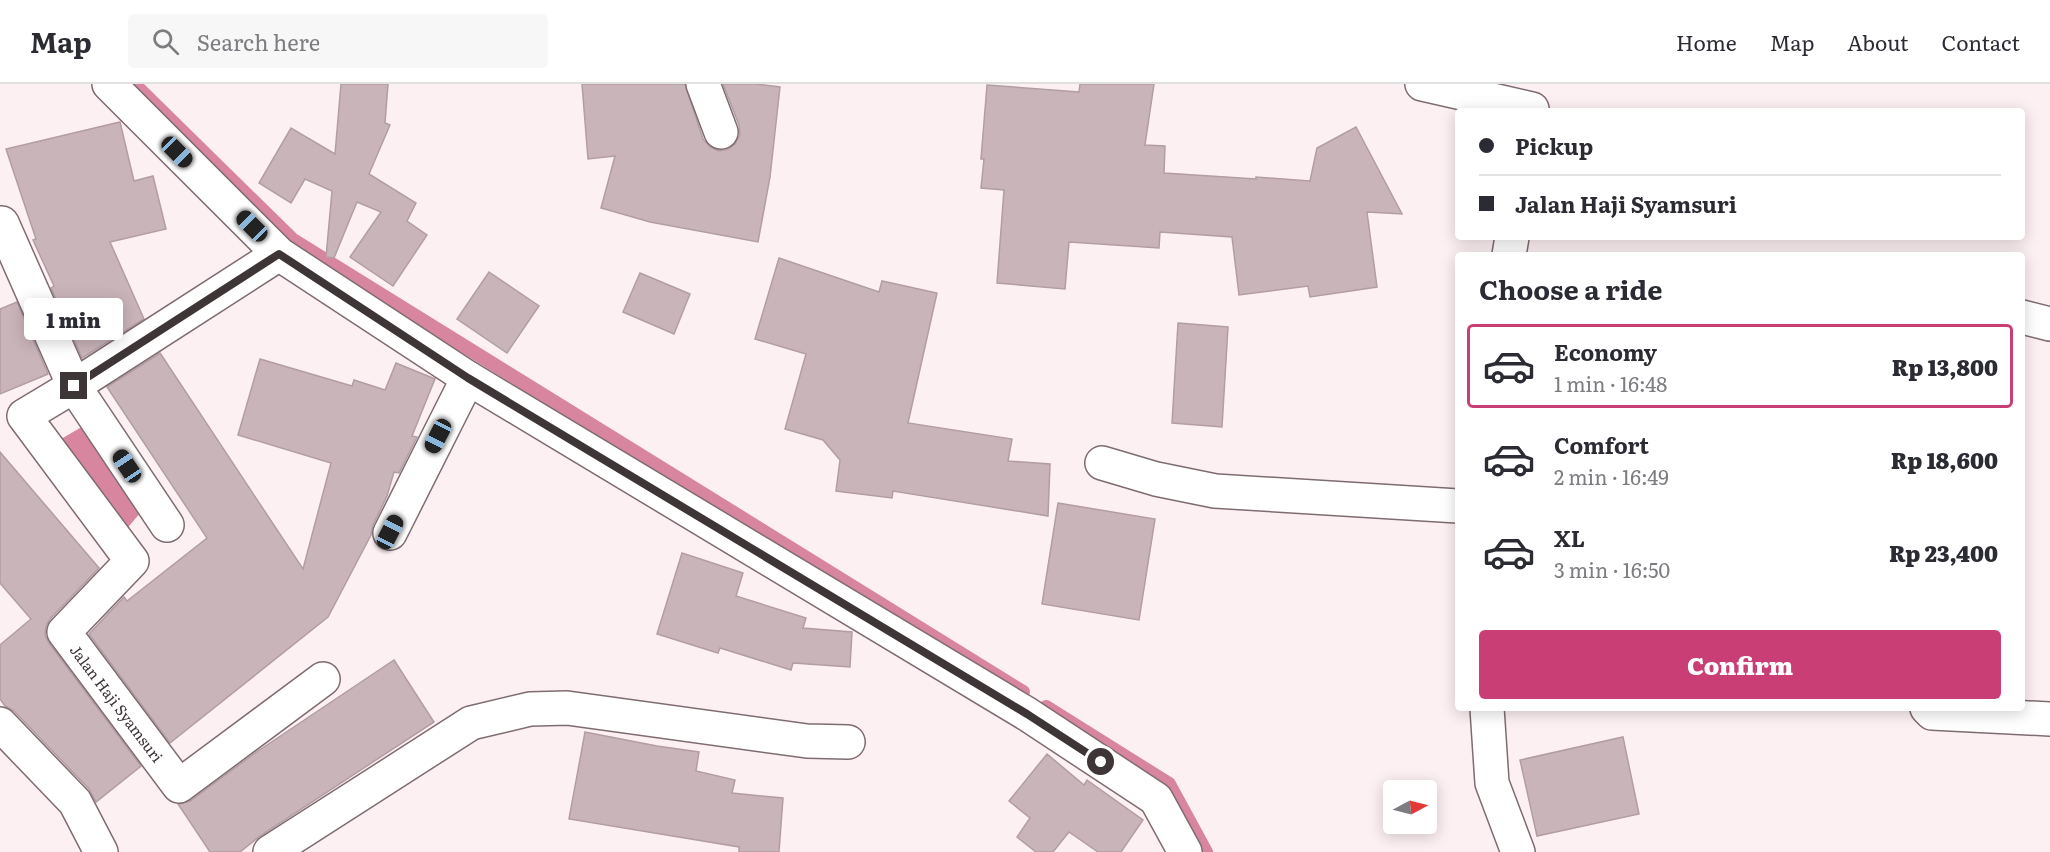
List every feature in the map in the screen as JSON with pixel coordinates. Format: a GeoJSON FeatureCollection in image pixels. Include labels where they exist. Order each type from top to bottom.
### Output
{"type":"FeatureCollection","features":[{"type":"Feature","properties":{"kind":"street"},"geometry":{"type":"LineString","coordinates":[[109,84],[279,254],[468,378],[1027,714],[1156,799],[1185,852]]}},
{"type":"Feature","properties":{"kind":"street"},"geometry":{"type":"LineString","coordinates":[[703,84],[721,132]]}},
{"type":"Feature","properties":{"kind":"street"},"geometry":{"type":"LineString","coordinates":[[1422,84],[1533,101]]}},
{"type":"Feature","properties":{"kind":"street"},"geometry":{"type":"LineString","coordinates":[[0,223],[2,223],[74,386],[166,525]]}},
{"type":"Feature","properties":{"kind":"street","name":"Jalan Haji Syamsuri"},"geometry":{"type":"LineString","coordinates":[[279,254],[24,416],[132,561],[64,632],[179,786],[323,679]]}},
{"type":"Feature","properties":{"kind":"street"},"geometry":{"type":"LineString","coordinates":[[2025,318],[2050,324]]}},
{"type":"Feature","properties":{"kind":"street"},"geometry":{"type":"LineString","coordinates":[[390,532],[468,378]]}},
{"type":"Feature","properties":{"kind":"street"},"geometry":{"type":"LineString","coordinates":[[1102,463],[1156,479],[1215,491],[1455,506]]}},
{"type":"Feature","properties":{"kind":"street"},"geometry":{"type":"LineString","coordinates":[[270,852],[471,723],[530,709],[567,708],[807,741],[848,742]]}},
{"type":"Feature","properties":{"kind":"street"},"geometry":{"type":"LineString","coordinates":[[1487,711],[1492,783],[1518,852]]}},
{"type":"Feature","properties":{"kind":"street"},"geometry":{"type":"LineString","coordinates":[[1930,711],[1932,713],[2050,719]]}},
{"type":"Feature","properties":{"kind":"street"},"geometry":{"type":"LineString","coordinates":[[0,724],[75,802],[101,852]]}},
{"type":"Feature","properties":{"kind":"shaded area"},"geometry":{"type":"Polygon","coordinates":[[[85,425],[141,512],[124,532],[56,442],[85,425]]]}},
{"type":"Feature","properties":{"kind":"building"},"geometry":{"type":"Polygon","coordinates":[[[341,84],[388,84],[385,123],[390,125],[369,174],[416,203],[407,221],[427,235],[393,286],[350,257],[381,212],[357,202],[334,258],[326,257],[332,191],[305,179],[291,203],[259,183],[291,128],[335,154],[341,84]]]}},
{"type":"Feature","properties":{"kind":"building"},"geometry":{"type":"Polygon","coordinates":[[[582,84],[685,84],[703,139],[710,147],[719,151],[735,144],[740,134],[739,125],[723,84],[780,87],[770,177],[758,242],[650,222],[601,208],[615,156],[588,159],[582,84]]]}},
{"type":"Feature","properties":{"kind":"building"},"geometry":{"type":"Polygon","coordinates":[[[1080,84],[1154,84],[1145,145],[1165,146],[1164,173],[1310,181],[1317,148],[1356,127],[1402,214],[1367,212],[1377,287],[1310,297],[1308,286],[1239,295],[1232,237],[1160,232],[1159,248],[1069,242],[1065,289],[997,283],[1004,190],[981,188],[987,85],[1079,92],[1080,84]]]}},
{"type":"Feature","properties":{"kind":"building"},"geometry":{"type":"Polygon","coordinates":[[[120,122],[134,181],[153,176],[166,229],[110,242],[144,319],[82,358],[33,240],[36,239],[6,149],[120,122]]]}},
{"type":"Feature","properties":{"kind":"building"},"geometry":{"type":"Polygon","coordinates":[[[779,258],[879,292],[882,281],[937,293],[908,423],[1012,439],[1008,461],[1050,464],[1048,516],[893,491],[892,498],[836,491],[840,460],[823,440],[785,429],[806,354],[755,339],[779,258]]]}},
{"type":"Feature","properties":{"kind":"building"},"geometry":{"type":"Polygon","coordinates":[[[489,272],[539,306],[507,353],[457,319],[489,272]]]}},
{"type":"Feature","properties":{"kind":"building"},"geometry":{"type":"Polygon","coordinates":[[[640,273],[690,294],[674,334],[623,312],[640,273]]]}},
{"type":"Feature","properties":{"kind":"building"},"geometry":{"type":"Polygon","coordinates":[[[17,302],[48,374],[0,394],[0,309],[17,302]]]}},
{"type":"Feature","properties":{"kind":"building"},"geometry":{"type":"Polygon","coordinates":[[[1178,323],[1228,327],[1222,427],[1172,423],[1178,323]]]}},
{"type":"Feature","properties":{"kind":"building"},"geometry":{"type":"Polygon","coordinates":[[[160,353],[303,569],[331,463],[238,435],[260,359],[352,386],[354,380],[385,390],[396,363],[435,379],[412,436],[417,437],[399,473],[394,472],[371,535],[328,617],[170,743],[89,634],[124,597],[127,601],[207,538],[107,387],[160,353]]]}},
{"type":"Feature","properties":{"kind":"building"},"geometry":{"type":"Polygon","coordinates":[[[0,452],[99,568],[50,619],[45,635],[141,766],[96,802],[89,789],[0,699],[0,645],[31,619],[0,583],[0,452]]]}},
{"type":"Feature","properties":{"kind":"building"},"geometry":{"type":"Polygon","coordinates":[[[1058,503],[1155,519],[1139,620],[1042,604],[1058,503]]]}},
{"type":"Feature","properties":{"kind":"building"},"geometry":{"type":"Polygon","coordinates":[[[682,553],[743,573],[736,596],[806,618],[803,628],[852,632],[850,667],[793,663],[791,670],[720,648],[718,653],[657,634],[682,553]]]}},
{"type":"Feature","properties":{"kind":"building"},"geometry":{"type":"Polygon","coordinates":[[[394,660],[434,722],[260,836],[240,852],[210,852],[178,804],[190,801],[255,753],[394,660]]]}},
{"type":"Feature","properties":{"kind":"building"},"geometry":{"type":"Polygon","coordinates":[[[585,732],[699,752],[696,771],[735,780],[732,793],[783,798],[779,852],[739,852],[739,847],[569,819],[585,732]]]}},
{"type":"Feature","properties":{"kind":"building"},"geometry":{"type":"Polygon","coordinates":[[[1623,737],[1639,814],[1537,836],[1520,760],[1623,737]]]}},
{"type":"Feature","properties":{"kind":"building"},"geometry":{"type":"Polygon","coordinates":[[[1047,754],[1084,785],[1087,780],[1143,820],[1121,852],[1098,852],[1069,832],[1053,852],[1036,852],[1017,837],[1030,818],[1009,801],[1047,754]]]}},
{"type":"Feature","properties":{"kind":"waterway"},"geometry":{"type":"LineString","coordinates":[[134,84],[293,240],[1023,692]]}},
{"type":"Feature","properties":{"kind":"waterway"},"geometry":{"type":"LineString","coordinates":[[1046,707],[1169,784],[1206,852]]}},
{"type":"Feature","properties":{"kind":"route"},"geometry":{"type":"LineString","coordinates":[[74,386],[279,254],[468,378],[1027,714],[1101,762]]}}]}
